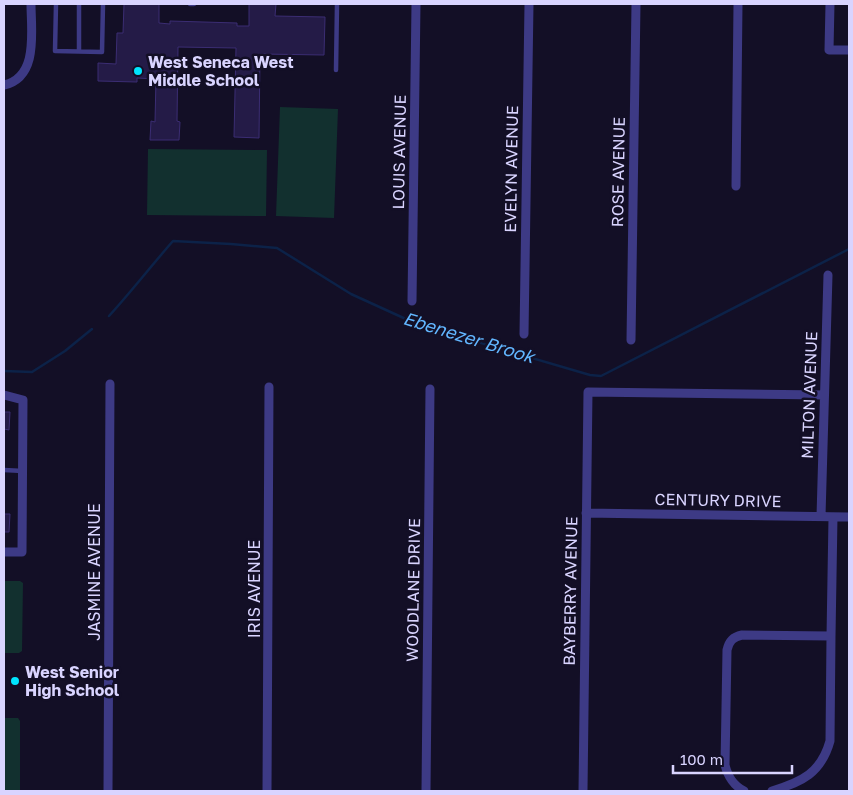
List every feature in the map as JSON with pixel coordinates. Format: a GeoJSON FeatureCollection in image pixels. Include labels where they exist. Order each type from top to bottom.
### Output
{"type":"FeatureCollection","features":[{"type":"Feature","properties":{"kind":"street"},"geometry":{"type":"LineString","coordinates":[[4,85],[16,81],[22,75],[29,59],[31,4]]}},
{"type":"Feature","properties":{"kind":"street","name":"LOUIS AVENUE"},"geometry":{"type":"LineString","coordinates":[[412,301],[416,4]]}},
{"type":"Feature","properties":{"kind":"street","name":"EVELYN AVENUE"},"geometry":{"type":"LineString","coordinates":[[524,334],[529,4]]}},
{"type":"Feature","properties":{"kind":"street","name":"ROSE AVENUE"},"geometry":{"type":"LineString","coordinates":[[631,340],[636,4]]}},
{"type":"Feature","properties":{"kind":"street"},"geometry":{"type":"LineString","coordinates":[[736,186],[738,4]]}},
{"type":"Feature","properties":{"kind":"street"},"geometry":{"type":"LineString","coordinates":[[830,4],[829,50],[849,50]]}},
{"type":"Feature","properties":{"kind":"street","name":"MILTON AVENUE"},"geometry":{"type":"LineString","coordinates":[[821,516],[828,275]]}},
{"type":"Feature","properties":{"kind":"street","name":"JASMINE AVENUE"},"geometry":{"type":"LineString","coordinates":[[108,791],[110,384]]}},
{"type":"Feature","properties":{"kind":"street","name":"IRIS AVENUE"},"geometry":{"type":"LineString","coordinates":[[267,791],[269,387]]}},
{"type":"Feature","properties":{"kind":"street","name":"WOODLANE DRIVE"},"geometry":{"type":"LineString","coordinates":[[426,791],[430,389]]}},
{"type":"Feature","properties":{"kind":"street","name":"BAYBERRY AVENUE"},"geometry":{"type":"LineString","coordinates":[[583,791],[588,392],[824,395]]}},
{"type":"Feature","properties":{"kind":"street"},"geometry":{"type":"LineString","coordinates":[[4,395],[24,400],[22,552],[4,552]]}},
{"type":"Feature","properties":{"kind":"street","name":"CENTURY DRIVE"},"geometry":{"type":"LineString","coordinates":[[586,513],[849,517]]}},
{"type":"Feature","properties":{"kind":"street"},"geometry":{"type":"LineString","coordinates":[[772,791],[792,785],[810,775],[828,749],[830,741],[833,516]]}},
{"type":"Feature","properties":{"kind":"street"},"geometry":{"type":"LineString","coordinates":[[744,791],[731,779],[726,765],[728,645],[732,640],[742,635],[831,636]]}},
{"type":"Feature","properties":{"kind":"lane"},"geometry":{"type":"LineString","coordinates":[[56,4],[55,51],[102,52],[103,4]]}},
{"type":"Feature","properties":{"kind":"lane"},"geometry":{"type":"LineString","coordinates":[[78,51],[79,4]]}},
{"type":"Feature","properties":{"kind":"lane"},"geometry":{"type":"LineString","coordinates":[[336,70],[337,4]]}},
{"type":"Feature","properties":{"kind":"lane"},"geometry":{"type":"LineString","coordinates":[[4,470],[23,471]]}},
{"type":"Feature","properties":{"kind":"green space"},"geometry":{"type":"Polygon","coordinates":[[[280,107],[338,109],[334,218],[276,216],[280,107]]]}},
{"type":"Feature","properties":{"kind":"green space"},"geometry":{"type":"Polygon","coordinates":[[[148,149],[267,150],[266,216],[147,215],[148,149]]]}},
{"type":"Feature","properties":{"kind":"green space"},"geometry":{"type":"Polygon","coordinates":[[[4,581],[20,581],[23,583],[22,651],[19,653],[4,653],[4,581]]]}},
{"type":"Feature","properties":{"kind":"green space"},"geometry":{"type":"Polygon","coordinates":[[[4,718],[18,718],[20,721],[20,791],[4,791],[4,718]]]}},
{"type":"Feature","properties":{"kind":"building","name":"West Seneca West Middle School"},"geometry":{"type":"Polygon","coordinates":[[[124,4],[159,4],[159,23],[170,24],[170,21],[237,23],[237,26],[249,26],[249,4],[276,4],[275,16],[325,17],[324,55],[260,54],[259,138],[234,137],[236,48],[178,47],[177,121],[180,122],[179,140],[150,140],[151,121],[155,122],[156,79],[137,78],[137,82],[98,81],[98,63],[116,64],[117,33],[123,33],[124,4]]]}},
{"type":"Feature","properties":{"kind":"building"},"geometry":{"type":"Polygon","coordinates":[[[4,412],[10,412],[9,430],[4,429],[4,412]]]}},
{"type":"Feature","properties":{"kind":"building"},"geometry":{"type":"Polygon","coordinates":[[[4,514],[10,514],[9,532],[4,532],[4,514]]]}},
{"type":"Feature","properties":{"kind":"waterway","name":"Ebenezer Brook"},"geometry":{"type":"LineString","coordinates":[[109,316],[173,241],[277,248],[351,294],[423,326],[590,375],[601,376],[849,249]]}},
{"type":"Feature","properties":{"kind":"waterway","name":"Ebenezer Brook"},"geometry":{"type":"LineString","coordinates":[[4,371],[32,372],[65,351],[92,329]]}},
{"type":"Feature","properties":{"kind":"place","name":"West Seneca West Middle School"},"geometry":{"type":"Point","coordinates":[138,71]}},
{"type":"Feature","properties":{"kind":"place","name":"West Senior High School"},"geometry":{"type":"Point","coordinates":[15,681]}}]}
